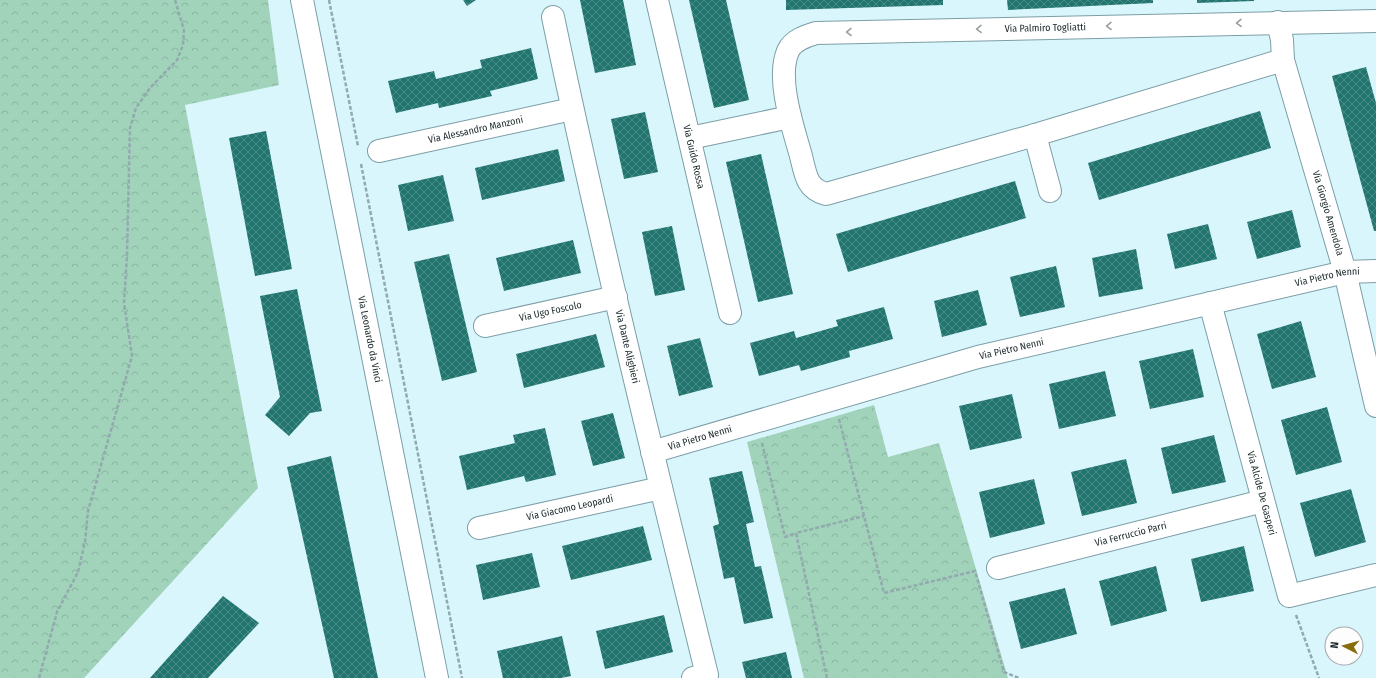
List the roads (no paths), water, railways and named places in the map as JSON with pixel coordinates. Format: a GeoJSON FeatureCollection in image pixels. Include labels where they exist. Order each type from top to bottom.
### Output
{"type":"FeatureCollection","features":[{"type":"Feature","properties":{"kind":"street","name":"Via Leonardo da Vinci"},"geometry":{"type":"LineString","coordinates":[[302,0],[436,678]]}},
{"type":"Feature","properties":{"kind":"street","name":"Via Guido Rossa"},"geometry":{"type":"LineString","coordinates":[[657,0],[730,313]]}},
{"type":"Feature","properties":{"kind":"street","name":"Via Dante Alighieri"},"geometry":{"type":"LineString","coordinates":[[553,17],[572,109],[661,488],[700,676]]}},
{"type":"Feature","properties":{"kind":"street","name":"Via Palmiro Togliatti"},"geometry":{"type":"LineString","coordinates":[[1283,60],[1035,135],[826,194],[818,192],[809,182],[790,117],[784,82],[784,65],[789,49],[799,39],[816,33],[1376,21]]}},
{"type":"Feature","properties":{"kind":"street","name":"Via Giorgio Amendola"},"geometry":{"type":"LineString","coordinates":[[1278,22],[1282,40],[1283,60],[1345,272],[1376,406]]}},
{"type":"Feature","properties":{"kind":"street","name":"Via Alessandro Manzoni"},"geometry":{"type":"LineString","coordinates":[[366,154],[572,109]]}},
{"type":"Feature","properties":{"kind":"street"},"geometry":{"type":"LineString","coordinates":[[690,138],[790,117]]}},
{"type":"Feature","properties":{"kind":"street"},"geometry":{"type":"LineString","coordinates":[[1035,135],[1050,191]]}},
{"type":"Feature","properties":{"kind":"street","name":"Via Pietro Nenni"},"geometry":{"type":"LineString","coordinates":[[652,452],[978,357],[1345,272],[1376,271]]}},
{"type":"Feature","properties":{"kind":"street","name":"Via Ugo Foscolo"},"geometry":{"type":"LineString","coordinates":[[485,326],[616,297]]}},
{"type":"Feature","properties":{"kind":"street","name":"Via Alcide De Gasperi"},"geometry":{"type":"LineString","coordinates":[[1210,303],[1289,596],[1376,575]]}},
{"type":"Feature","properties":{"kind":"street","name":"Via Giacomo Leopardi"},"geometry":{"type":"LineString","coordinates":[[479,528],[661,488]]}},
{"type":"Feature","properties":{"kind":"street","name":"Via Ferruccio Parri"},"geometry":{"type":"LineString","coordinates":[[998,568],[1264,501]]}}]}
